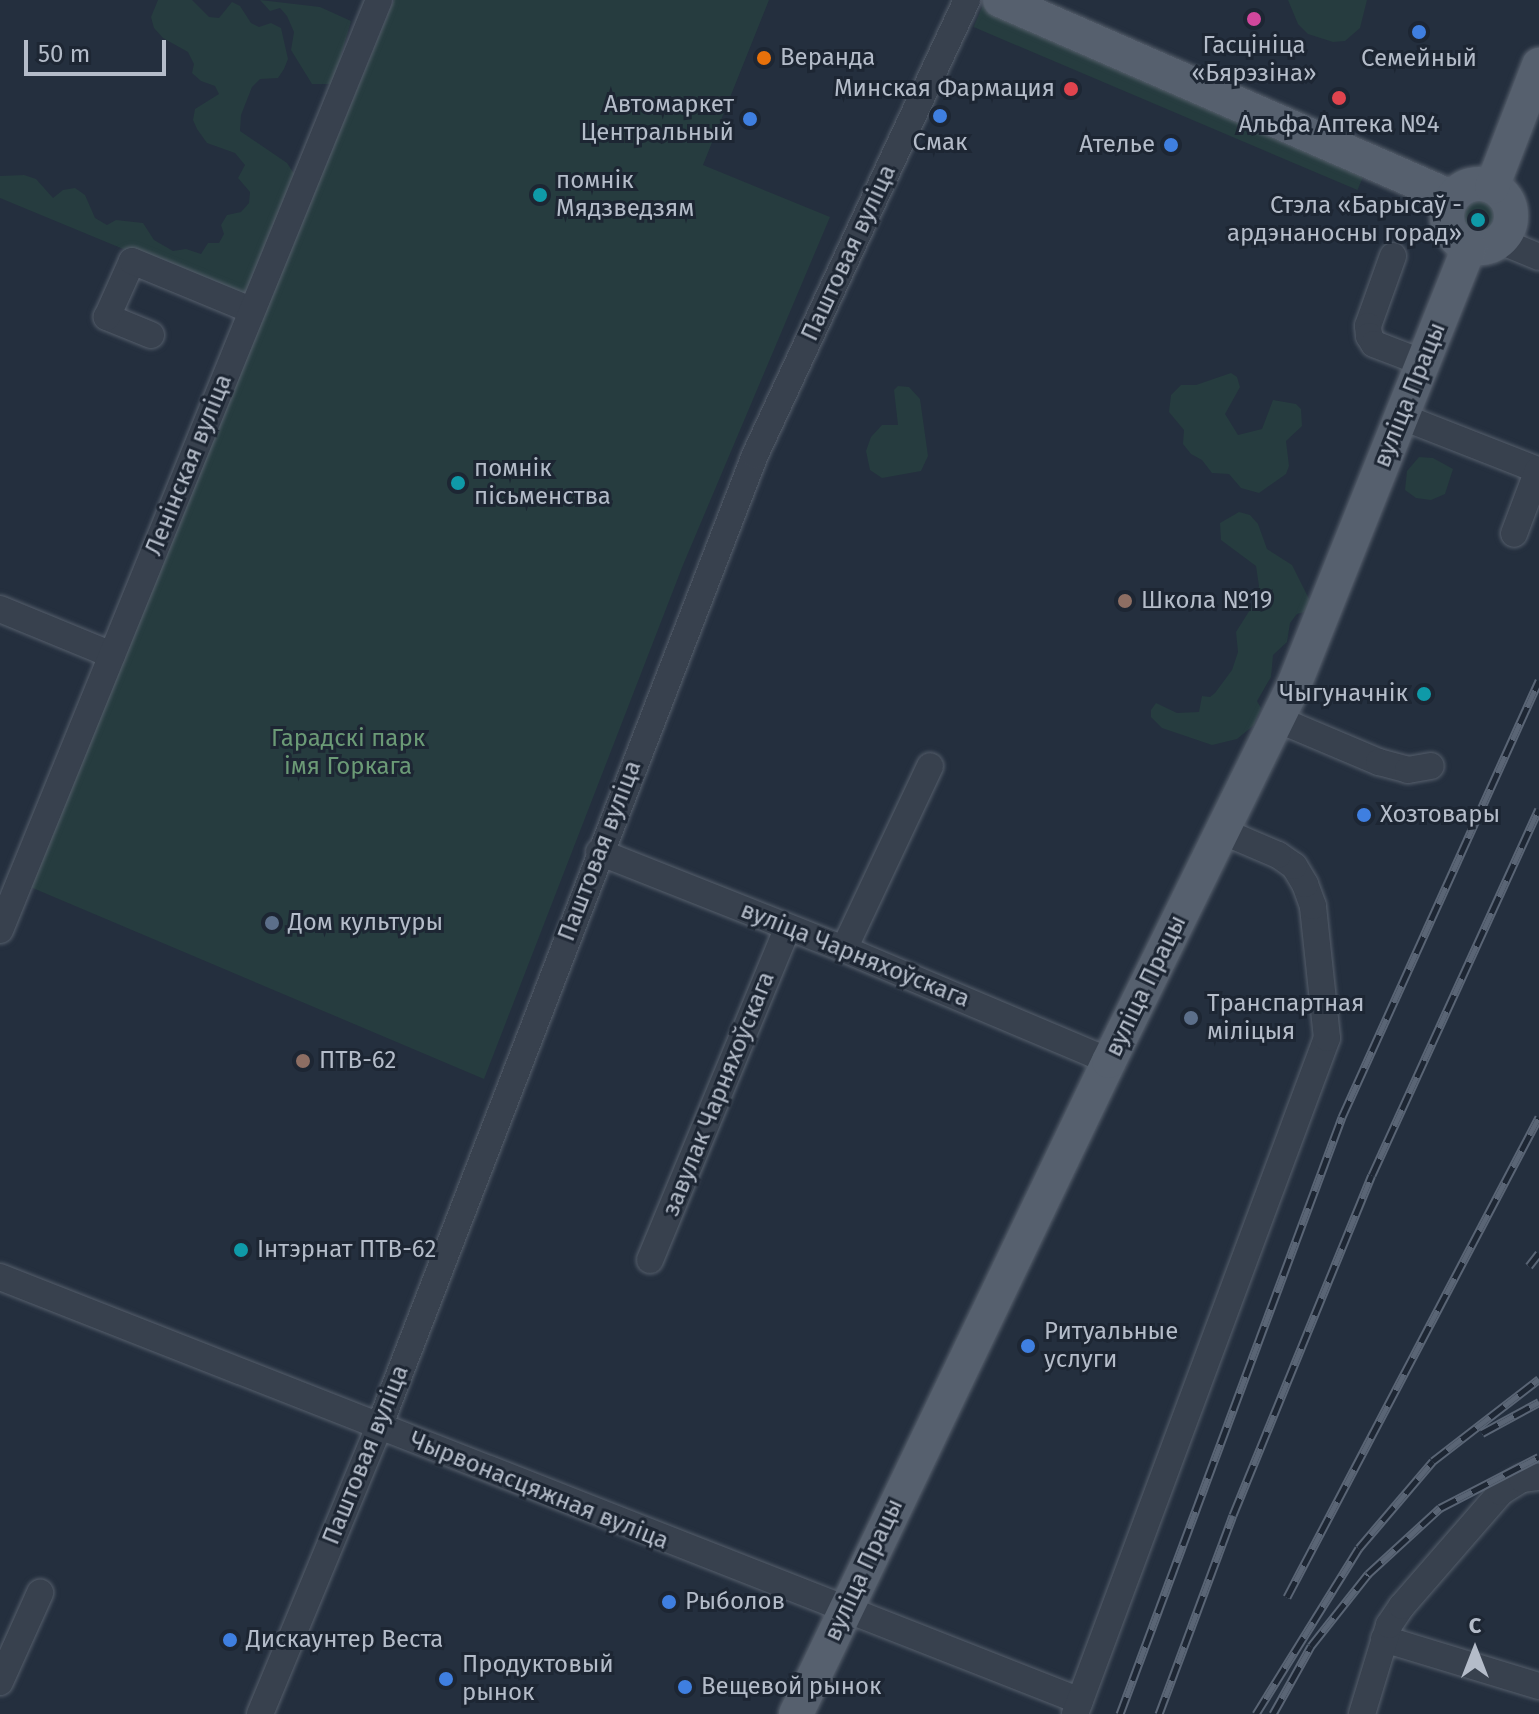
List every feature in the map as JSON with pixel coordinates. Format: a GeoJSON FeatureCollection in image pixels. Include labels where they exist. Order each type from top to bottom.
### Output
{"type":"FeatureCollection","features":[{"type":"Feature","properties":{"kind":"main road"},"geometry":{"type":"LineString","coordinates":[[1000,0],[1453,198]]}},
{"type":"Feature","properties":{"kind":"main road"},"geometry":{"type":"LineString","coordinates":[[1485,244],[1452,234],[1447,214],[1453,198],[1472,185],[1492,187],[1539,68]]}},
{"type":"Feature","properties":{"kind":"main road","name":"вуліца Працы"},"geometry":{"type":"LineString","coordinates":[[796,1714],[1109,1061],[1294,685],[1421,362],[1485,244],[1511,222],[1511,211],[1501,192],[1492,187]]}},
{"type":"Feature","properties":{"kind":"street","name":"Ленінская вуліца"},"geometry":{"type":"LineString","coordinates":[[0,930],[379,0]]}},
{"type":"Feature","properties":{"kind":"street","name":"Паштовая вуліца"},"geometry":{"type":"LineString","coordinates":[[260,1714],[379,1427],[755,455],[967,0]]}},
{"type":"Feature","properties":{"kind":"street"},"geometry":{"type":"LineString","coordinates":[[1485,244],[1539,257]]}},
{"type":"Feature","properties":{"kind":"street"},"geometry":{"type":"LineString","coordinates":[[1393,256],[1368,326],[1369,336],[1374,344],[1421,362]]}},
{"type":"Feature","properties":{"kind":"street"},"geometry":{"type":"LineString","coordinates":[[151,335],[107,317],[132,261],[251,310]]}},
{"type":"Feature","properties":{"kind":"street"},"geometry":{"type":"LineString","coordinates":[[1400,416],[1538,470],[1514,534]]}},
{"type":"Feature","properties":{"kind":"street"},"geometry":{"type":"LineString","coordinates":[[0,609],[112,655]]}},
{"type":"Feature","properties":{"kind":"street"},"geometry":{"type":"LineString","coordinates":[[1277,719],[1379,762],[1408,770],[1431,766]]}},
{"type":"Feature","properties":{"kind":"street"},"geometry":{"type":"LineString","coordinates":[[844,949],[930,766]]}},
{"type":"Feature","properties":{"kind":"street"},"geometry":{"type":"LineString","coordinates":[[1077,1708],[1327,1038],[1313,906],[1305,884],[1294,866],[1278,855],[1222,831]]}},
{"type":"Feature","properties":{"kind":"street","name":"вуліца Чарняхоўскага"},"geometry":{"type":"LineString","coordinates":[[599,852],[844,949],[1109,1061]]}},
{"type":"Feature","properties":{"kind":"street","name":"завулак Чарняхоўскага"},"geometry":{"type":"LineString","coordinates":[[650,1260],[788,927]]}},
{"type":"Feature","properties":{"kind":"street","name":"Чырвонасцяжная вуліца"},"geometry":{"type":"LineString","coordinates":[[0,1277],[844,1611],[1077,1708]]}},
{"type":"Feature","properties":{"kind":"street"},"geometry":{"type":"LineString","coordinates":[[1362,1714],[1384,1639],[1402,1606],[1501,1492],[1522,1479],[1539,1477]]}},
{"type":"Feature","properties":{"kind":"street"},"geometry":{"type":"LineString","coordinates":[[0,1682],[40,1593]]}},
{"type":"Feature","properties":{"kind":"street"},"geometry":{"type":"LineString","coordinates":[[1384,1639],[1539,1686]]}},
{"type":"Feature","properties":{"kind":"green space"},"geometry":{"type":"Polygon","coordinates":[[[158,0],[192,0],[209,17],[219,18],[232,2],[240,6],[251,23],[259,27],[271,23],[281,28],[288,59],[278,78],[260,79],[252,87],[241,115],[240,131],[287,163],[295,175],[244,299],[0,198],[0,176],[24,175],[36,179],[53,198],[63,190],[75,188],[85,195],[95,218],[107,225],[116,220],[143,223],[154,240],[173,251],[186,249],[201,254],[208,243],[219,243],[224,234],[221,225],[227,215],[241,212],[249,203],[250,192],[238,178],[245,165],[235,153],[207,143],[197,129],[193,120],[195,109],[219,94],[215,86],[201,81],[192,73],[194,64],[188,52],[163,38],[154,28],[151,17],[158,0]]]}},
{"type":"Feature","properties":{"kind":"green space"},"geometry":{"type":"Polygon","coordinates":[[[260,0],[320,7],[351,21],[333,84],[312,84],[291,50],[294,32],[287,16],[280,8],[270,11],[260,0]]]}},
{"type":"Feature","properties":{"kind":"green space","name":"Гарадскі парк імя Горкага"},"geometry":{"type":"Polygon","coordinates":[[[394,0],[769,0],[703,165],[830,217],[683,565],[484,1079],[28,886],[394,0]]]}},
{"type":"Feature","properties":{"kind":"green space"},"geometry":{"type":"Polygon","coordinates":[[[1288,0],[1367,0],[1360,28],[1345,41],[1333,42],[1308,34],[1298,24],[1288,0]]]}},
{"type":"Feature","properties":{"kind":"green space"},"geometry":{"type":"Polygon","coordinates":[[[983,5],[1367,168],[1357,190],[974,27],[983,5]]]}},
{"type":"Feature","properties":{"kind":"green space"},"geometry":{"type":"Polygon","coordinates":[[[1478,200],[1490,205],[1495,217],[1490,229],[1478,234],[1466,229],[1461,217],[1466,205],[1478,200]]]}},
{"type":"Feature","properties":{"kind":"green space"},"geometry":{"type":"Polygon","coordinates":[[[1231,373],[1237,377],[1240,387],[1225,414],[1238,435],[1262,429],[1273,400],[1296,404],[1301,409],[1302,426],[1286,441],[1289,466],[1286,474],[1259,493],[1241,488],[1229,474],[1212,473],[1183,444],[1184,430],[1169,412],[1171,395],[1181,385],[1196,385],[1231,373]]]}},
{"type":"Feature","properties":{"kind":"green space"},"geometry":{"type":"Polygon","coordinates":[[[898,386],[909,387],[920,399],[928,456],[921,471],[882,478],[870,470],[866,451],[871,437],[882,425],[898,425],[894,390],[898,386]]]}},
{"type":"Feature","properties":{"kind":"green space"},"geometry":{"type":"Polygon","coordinates":[[[1419,457],[1433,458],[1453,469],[1445,494],[1431,500],[1416,498],[1405,490],[1407,471],[1419,457]]]}},
{"type":"Feature","properties":{"kind":"green space"},"geometry":{"type":"Polygon","coordinates":[[[1239,512],[1250,515],[1258,524],[1267,549],[1292,565],[1310,601],[1308,611],[1297,614],[1290,623],[1287,642],[1273,655],[1271,677],[1257,701],[1261,708],[1254,725],[1237,739],[1212,745],[1162,728],[1151,717],[1151,710],[1156,703],[1177,713],[1199,712],[1202,696],[1210,697],[1215,693],[1232,670],[1238,652],[1236,632],[1253,605],[1259,586],[1256,566],[1221,540],[1220,523],[1239,512]]]}},
{"type":"Feature","properties":{"kind":"railway"},"geometry":{"type":"LineString","coordinates":[[1120,1714],[1342,1117],[1539,680]]}},
{"type":"Feature","properties":{"kind":"railway"},"geometry":{"type":"LineString","coordinates":[[1159,1714],[1233,1515],[1372,1175],[1539,809]]}},
{"type":"Feature","properties":{"kind":"railway"},"geometry":{"type":"LineString","coordinates":[[1287,1597],[1539,1117]]}},
{"type":"Feature","properties":{"kind":"railway"},"geometry":{"type":"LineString","coordinates":[[1529,1266],[1539,1253]]}},
{"type":"Feature","properties":{"kind":"railway"},"geometry":{"type":"LineString","coordinates":[[1256,1714],[1359,1548],[1433,1461],[1539,1379]]}},
{"type":"Feature","properties":{"kind":"railway"},"geometry":{"type":"LineString","coordinates":[[1482,1433],[1539,1402]]}},
{"type":"Feature","properties":{"kind":"railway"},"geometry":{"type":"LineString","coordinates":[[1273,1714],[1311,1646],[1368,1574],[1440,1508],[1539,1457]]}},
{"type":"Feature","properties":{"kind":"place","name":"Гасцініца «Бярэзіна»"},"geometry":{"type":"Point","coordinates":[1254,19]}},
{"type":"Feature","properties":{"kind":"place","name":"Семейный"},"geometry":{"type":"Point","coordinates":[1419,32]}},
{"type":"Feature","properties":{"kind":"place","name":"Веранда"},"geometry":{"type":"Point","coordinates":[764,58]}},
{"type":"Feature","properties":{"kind":"place","name":"Минская Фармация"},"geometry":{"type":"Point","coordinates":[1071,89]}},
{"type":"Feature","properties":{"kind":"place","name":"Альфа Аптека №4"},"geometry":{"type":"Point","coordinates":[1339,98]}},
{"type":"Feature","properties":{"kind":"place","name":"Смак"},"geometry":{"type":"Point","coordinates":[940,116]}},
{"type":"Feature","properties":{"kind":"place","name":"Автомаркет Центральный"},"geometry":{"type":"Point","coordinates":[750,119]}},
{"type":"Feature","properties":{"kind":"place","name":"Ателье"},"geometry":{"type":"Point","coordinates":[1171,145]}},
{"type":"Feature","properties":{"kind":"place","name":"помнік Мядзведзям"},"geometry":{"type":"Point","coordinates":[540,195]}},
{"type":"Feature","properties":{"kind":"place","name":"Стэла «Барысаў - ардэнаносны горад»"},"geometry":{"type":"Point","coordinates":[1478,220]}},
{"type":"Feature","properties":{"kind":"place","name":"помнік пісьменства"},"geometry":{"type":"Point","coordinates":[458,483]}},
{"type":"Feature","properties":{"kind":"place","name":"Школа №19"},"geometry":{"type":"Point","coordinates":[1125,601]}},
{"type":"Feature","properties":{"kind":"place","name":"Чыгуначнік"},"geometry":{"type":"Point","coordinates":[1424,694]}},
{"type":"Feature","properties":{"kind":"place","name":"Хозтовары"},"geometry":{"type":"Point","coordinates":[1364,815]}},
{"type":"Feature","properties":{"kind":"place","name":"Дом культуры"},"geometry":{"type":"Point","coordinates":[272,923]}},
{"type":"Feature","properties":{"kind":"place","name":"Транспартная міліцыя"},"geometry":{"type":"Point","coordinates":[1191,1018]}},
{"type":"Feature","properties":{"kind":"place","name":"ПТВ-62"},"geometry":{"type":"Point","coordinates":[303,1061]}},
{"type":"Feature","properties":{"kind":"place","name":"Інтэрнат ПТВ-62"},"geometry":{"type":"Point","coordinates":[241,1250]}},
{"type":"Feature","properties":{"kind":"place","name":"Ритуальные услуги"},"geometry":{"type":"Point","coordinates":[1028,1346]}},
{"type":"Feature","properties":{"kind":"place","name":"Рыболов"},"geometry":{"type":"Point","coordinates":[669,1602]}},
{"type":"Feature","properties":{"kind":"place","name":"Дискаунтер Веста"},"geometry":{"type":"Point","coordinates":[230,1640]}},
{"type":"Feature","properties":{"kind":"place","name":"Продуктовый рынок"},"geometry":{"type":"Point","coordinates":[446,1679]}},
{"type":"Feature","properties":{"kind":"place","name":"Вещевой рынок"},"geometry":{"type":"Point","coordinates":[685,1687]}}]}
